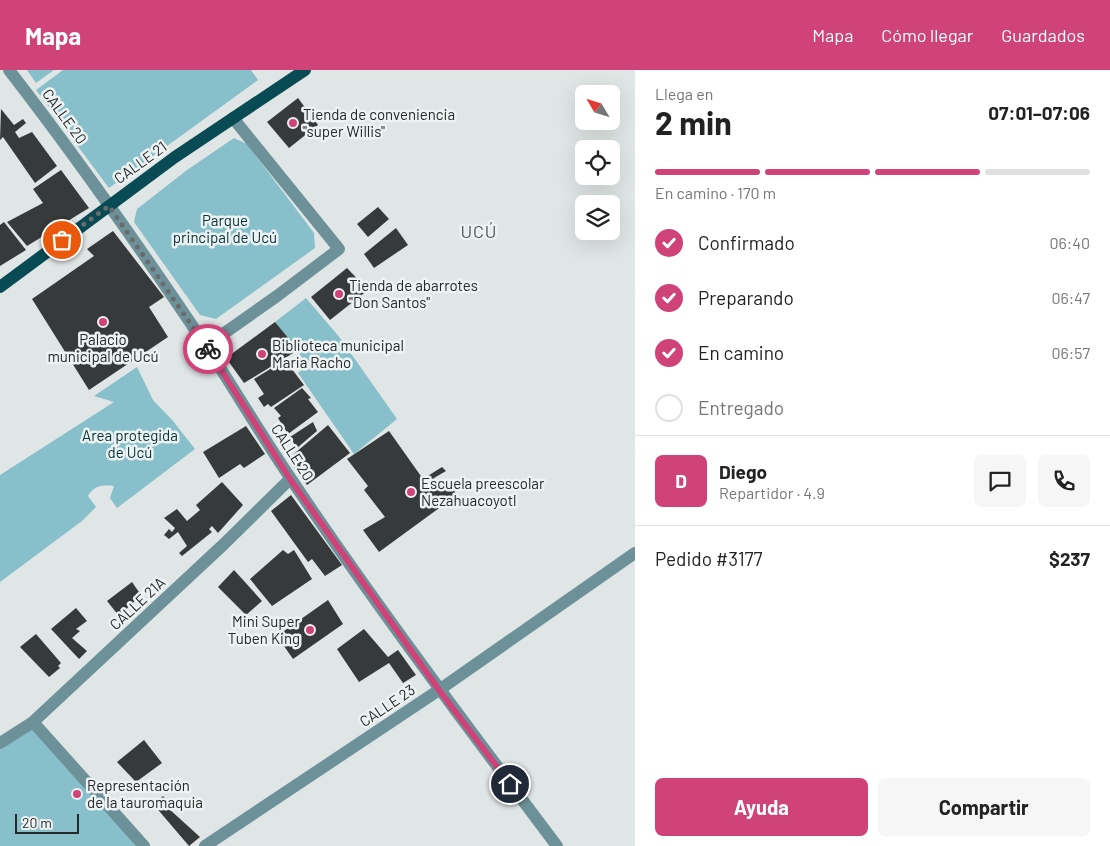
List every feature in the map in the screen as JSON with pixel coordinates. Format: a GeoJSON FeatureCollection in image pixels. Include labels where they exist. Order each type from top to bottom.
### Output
{"type":"FeatureCollection","features":[{"type":"Feature","properties":{"kind":"main road","name":"CALLE 21"},"geometry":{"type":"LineString","coordinates":[[0,286],[175,157],[305,70]]}},
{"type":"Feature","properties":{"kind":"street","name":"CALLE 20"},"geometry":{"type":"LineString","coordinates":[[9,70],[50,122],[109,206],[206,346],[290,479],[439,690],[557,846]]}},
{"type":"Feature","properties":{"kind":"street"},"geometry":{"type":"LineString","coordinates":[[206,346],[339,249],[233,118]]}},
{"type":"Feature","properties":{"kind":"street","name":"CALLE 21A"},"geometry":{"type":"LineString","coordinates":[[0,743],[33,722],[224,544],[290,479]]}},
{"type":"Feature","properties":{"kind":"street","name":"CALLE 23"},"geometry":{"type":"LineString","coordinates":[[205,846],[439,690],[635,553]]}},
{"type":"Feature","properties":{"kind":"street"},"geometry":{"type":"LineString","coordinates":[[33,722],[144,846]]}},
{"type":"Feature","properties":{"kind":"green space"},"geometry":{"type":"Polygon","coordinates":[[[27,70],[54,70],[36,83],[27,70]]]}},
{"type":"Feature","properties":{"kind":"green space"},"geometry":{"type":"Polygon","coordinates":[[[63,70],[251,70],[258,80],[109,188],[36,90],[63,70]]]}},
{"type":"Feature","properties":{"kind":"green space","name":"Parque principal de Ucú"},"geometry":{"type":"Polygon","coordinates":[[[234,138],[247,144],[314,233],[315,248],[216,319],[200,315],[134,222],[137,209],[187,170],[234,138]]]}},
{"type":"Feature","properties":{"kind":"green space"},"geometry":{"type":"Polygon","coordinates":[[[306,298],[340,338],[397,419],[354,454],[298,373],[327,349],[307,364],[275,322],[306,298]]]}},
{"type":"Feature","properties":{"kind":"green space","name":"Area protegida de Ucú"},"geometry":{"type":"Polygon","coordinates":[[[137,367],[153,400],[173,421],[195,449],[117,508],[110,498],[114,486],[103,486],[90,492],[88,496],[96,507],[82,521],[0,582],[0,475],[114,402],[94,396],[137,367]]]}},
{"type":"Feature","properties":{"kind":"green space"},"geometry":{"type":"Polygon","coordinates":[[[33,728],[139,846],[0,846],[0,749],[33,728]]]}},
{"type":"Feature","properties":{"kind":"building","name":"Tienda de conveniencia \"super Willis\""},"geometry":{"type":"Polygon","coordinates":[[[298,98],[318,125],[289,148],[267,122],[298,98]]]}},
{"type":"Feature","properties":{"kind":"building"},"geometry":{"type":"Polygon","coordinates":[[[1,109],[14,125],[23,119],[26,123],[15,132],[19,138],[32,132],[57,166],[35,183],[3,137],[0,140],[1,109]]]}},
{"type":"Feature","properties":{"kind":"building"},"geometry":{"type":"Polygon","coordinates":[[[61,170],[89,208],[27,246],[7,222],[43,203],[33,189],[61,170]]]}},
{"type":"Feature","properties":{"kind":"building"},"geometry":{"type":"Polygon","coordinates":[[[378,207],[389,219],[368,237],[357,224],[378,207]]]}},
{"type":"Feature","properties":{"kind":"building"},"geometry":{"type":"Polygon","coordinates":[[[4,222],[26,250],[0,266],[0,225],[4,222]]]}},
{"type":"Feature","properties":{"kind":"building"},"geometry":{"type":"Polygon","coordinates":[[[396,228],[408,245],[374,268],[364,254],[396,228]]]}},
{"type":"Feature","properties":{"kind":"building","name":"Palacio municipal de Ucú"},"geometry":{"type":"Polygon","coordinates":[[[113,231],[164,297],[149,307],[168,337],[89,390],[32,299],[94,256],[87,249],[113,231]]]}},
{"type":"Feature","properties":{"kind":"building","name":"Tienda de abarrotes \"Don Santos\""},"geometry":{"type":"Polygon","coordinates":[[[347,268],[368,290],[330,320],[311,297],[347,268]]]}},
{"type":"Feature","properties":{"kind":"building","name":"Biblioteca municipal Maria Racho"},"geometry":{"type":"Polygon","coordinates":[[[275,322],[298,350],[244,383],[226,358],[275,322]]]}},
{"type":"Feature","properties":{"kind":"building"},"geometry":{"type":"Polygon","coordinates":[[[285,360],[304,385],[271,407],[268,404],[264,407],[258,398],[264,394],[254,379],[285,360]]]}},
{"type":"Feature","properties":{"kind":"building"},"geometry":{"type":"Polygon","coordinates":[[[302,388],[311,398],[308,399],[318,412],[288,434],[278,418],[281,416],[274,408],[302,388]]]}},
{"type":"Feature","properties":{"kind":"building"},"geometry":{"type":"Polygon","coordinates":[[[313,422],[317,431],[297,448],[290,437],[313,422]]]}},
{"type":"Feature","properties":{"kind":"building"},"geometry":{"type":"Polygon","coordinates":[[[328,425],[350,453],[307,485],[288,459],[328,425]]]}},
{"type":"Feature","properties":{"kind":"building"},"geometry":{"type":"Polygon","coordinates":[[[246,426],[265,454],[244,468],[240,464],[219,478],[203,452],[246,426]]]}},
{"type":"Feature","properties":{"kind":"building","name":"Escuela preescolar Nezahuacoyotl"},"geometry":{"type":"Polygon","coordinates":[[[389,431],[423,479],[442,467],[446,471],[434,478],[442,489],[450,485],[457,495],[379,552],[363,530],[385,517],[364,490],[368,486],[347,459],[389,431]]]}},
{"type":"Feature","properties":{"kind":"building"},"geometry":{"type":"Polygon","coordinates":[[[222,482],[243,505],[218,533],[212,526],[209,529],[212,532],[182,556],[179,553],[187,546],[178,532],[169,539],[164,535],[169,529],[172,532],[175,528],[164,518],[177,509],[187,521],[200,510],[196,505],[222,482]]]}},
{"type":"Feature","properties":{"kind":"building"},"geometry":{"type":"Polygon","coordinates":[[[291,495],[342,565],[325,576],[312,559],[308,562],[271,511],[291,495]]]}},
{"type":"Feature","properties":{"kind":"building"},"geometry":{"type":"Polygon","coordinates":[[[283,550],[288,554],[294,550],[312,579],[272,606],[250,579],[283,550]]]}},
{"type":"Feature","properties":{"kind":"building"},"geometry":{"type":"Polygon","coordinates":[[[234,570],[262,601],[246,615],[218,587],[234,570]]]}},
{"type":"Feature","properties":{"kind":"building"},"geometry":{"type":"Polygon","coordinates":[[[132,582],[141,595],[119,616],[107,601],[132,582]]]}},
{"type":"Feature","properties":{"kind":"building","name":"Mini Super Tuben King"},"geometry":{"type":"Polygon","coordinates":[[[328,600],[343,624],[293,659],[277,636],[328,600]]]}},
{"type":"Feature","properties":{"kind":"building"},"geometry":{"type":"Polygon","coordinates":[[[76,608],[87,621],[76,629],[80,631],[72,638],[87,651],[79,659],[51,629],[76,608]]]}},
{"type":"Feature","properties":{"kind":"building"},"geometry":{"type":"Polygon","coordinates":[[[364,629],[388,657],[398,650],[416,675],[403,683],[389,663],[359,682],[337,649],[364,629]]]}},
{"type":"Feature","properties":{"kind":"building"},"geometry":{"type":"Polygon","coordinates":[[[36,634],[61,663],[58,666],[60,668],[49,677],[20,647],[36,634]]]}},
{"type":"Feature","properties":{"kind":"building"},"geometry":{"type":"Polygon","coordinates":[[[144,740],[162,763],[136,782],[117,762],[144,740]]]}},
{"type":"Feature","properties":{"kind":"building"},"geometry":{"type":"Polygon","coordinates":[[[163,796],[170,803],[168,808],[200,837],[189,846],[154,805],[163,796]]]}},
{"type":"Feature","properties":{"kind":"way so far"},"geometry":{"type":"LineString","coordinates":[[62,240],[109,206],[208,349]]}},
{"type":"Feature","properties":{"kind":"place","name":"Tienda de conveniencia \"super Willis\""},"geometry":{"type":"Point","coordinates":[293,123]}},
{"type":"Feature","properties":{"kind":"place","name":"Tienda de abarrotes \"Don Santos\""},"geometry":{"type":"Point","coordinates":[339,294]}},
{"type":"Feature","properties":{"kind":"place","name":"Palacio municipal de Ucú"},"geometry":{"type":"Point","coordinates":[103,322]}},
{"type":"Feature","properties":{"kind":"place","name":"Biblioteca municipal Maria Racho"},"geometry":{"type":"Point","coordinates":[262,354]}},
{"type":"Feature","properties":{"kind":"place","name":"Escuela preescolar Nezahuacoyotl"},"geometry":{"type":"Point","coordinates":[411,492]}},
{"type":"Feature","properties":{"kind":"place","name":"Mini Super Tuben King"},"geometry":{"type":"Point","coordinates":[310,630]}},
{"type":"Feature","properties":{"kind":"place","name":"Representación de la tauromaquia"},"geometry":{"type":"Point","coordinates":[77,794]}},
{"type":"Feature","properties":{"kind":"district","name":"UCÚ"},"geometry":{"type":"Point","coordinates":[479,231]}},
{"type":"Feature","properties":{"kind":"route"},"geometry":{"type":"LineString","coordinates":[[208,349],[290,479],[439,690],[510,784]]}}]}
